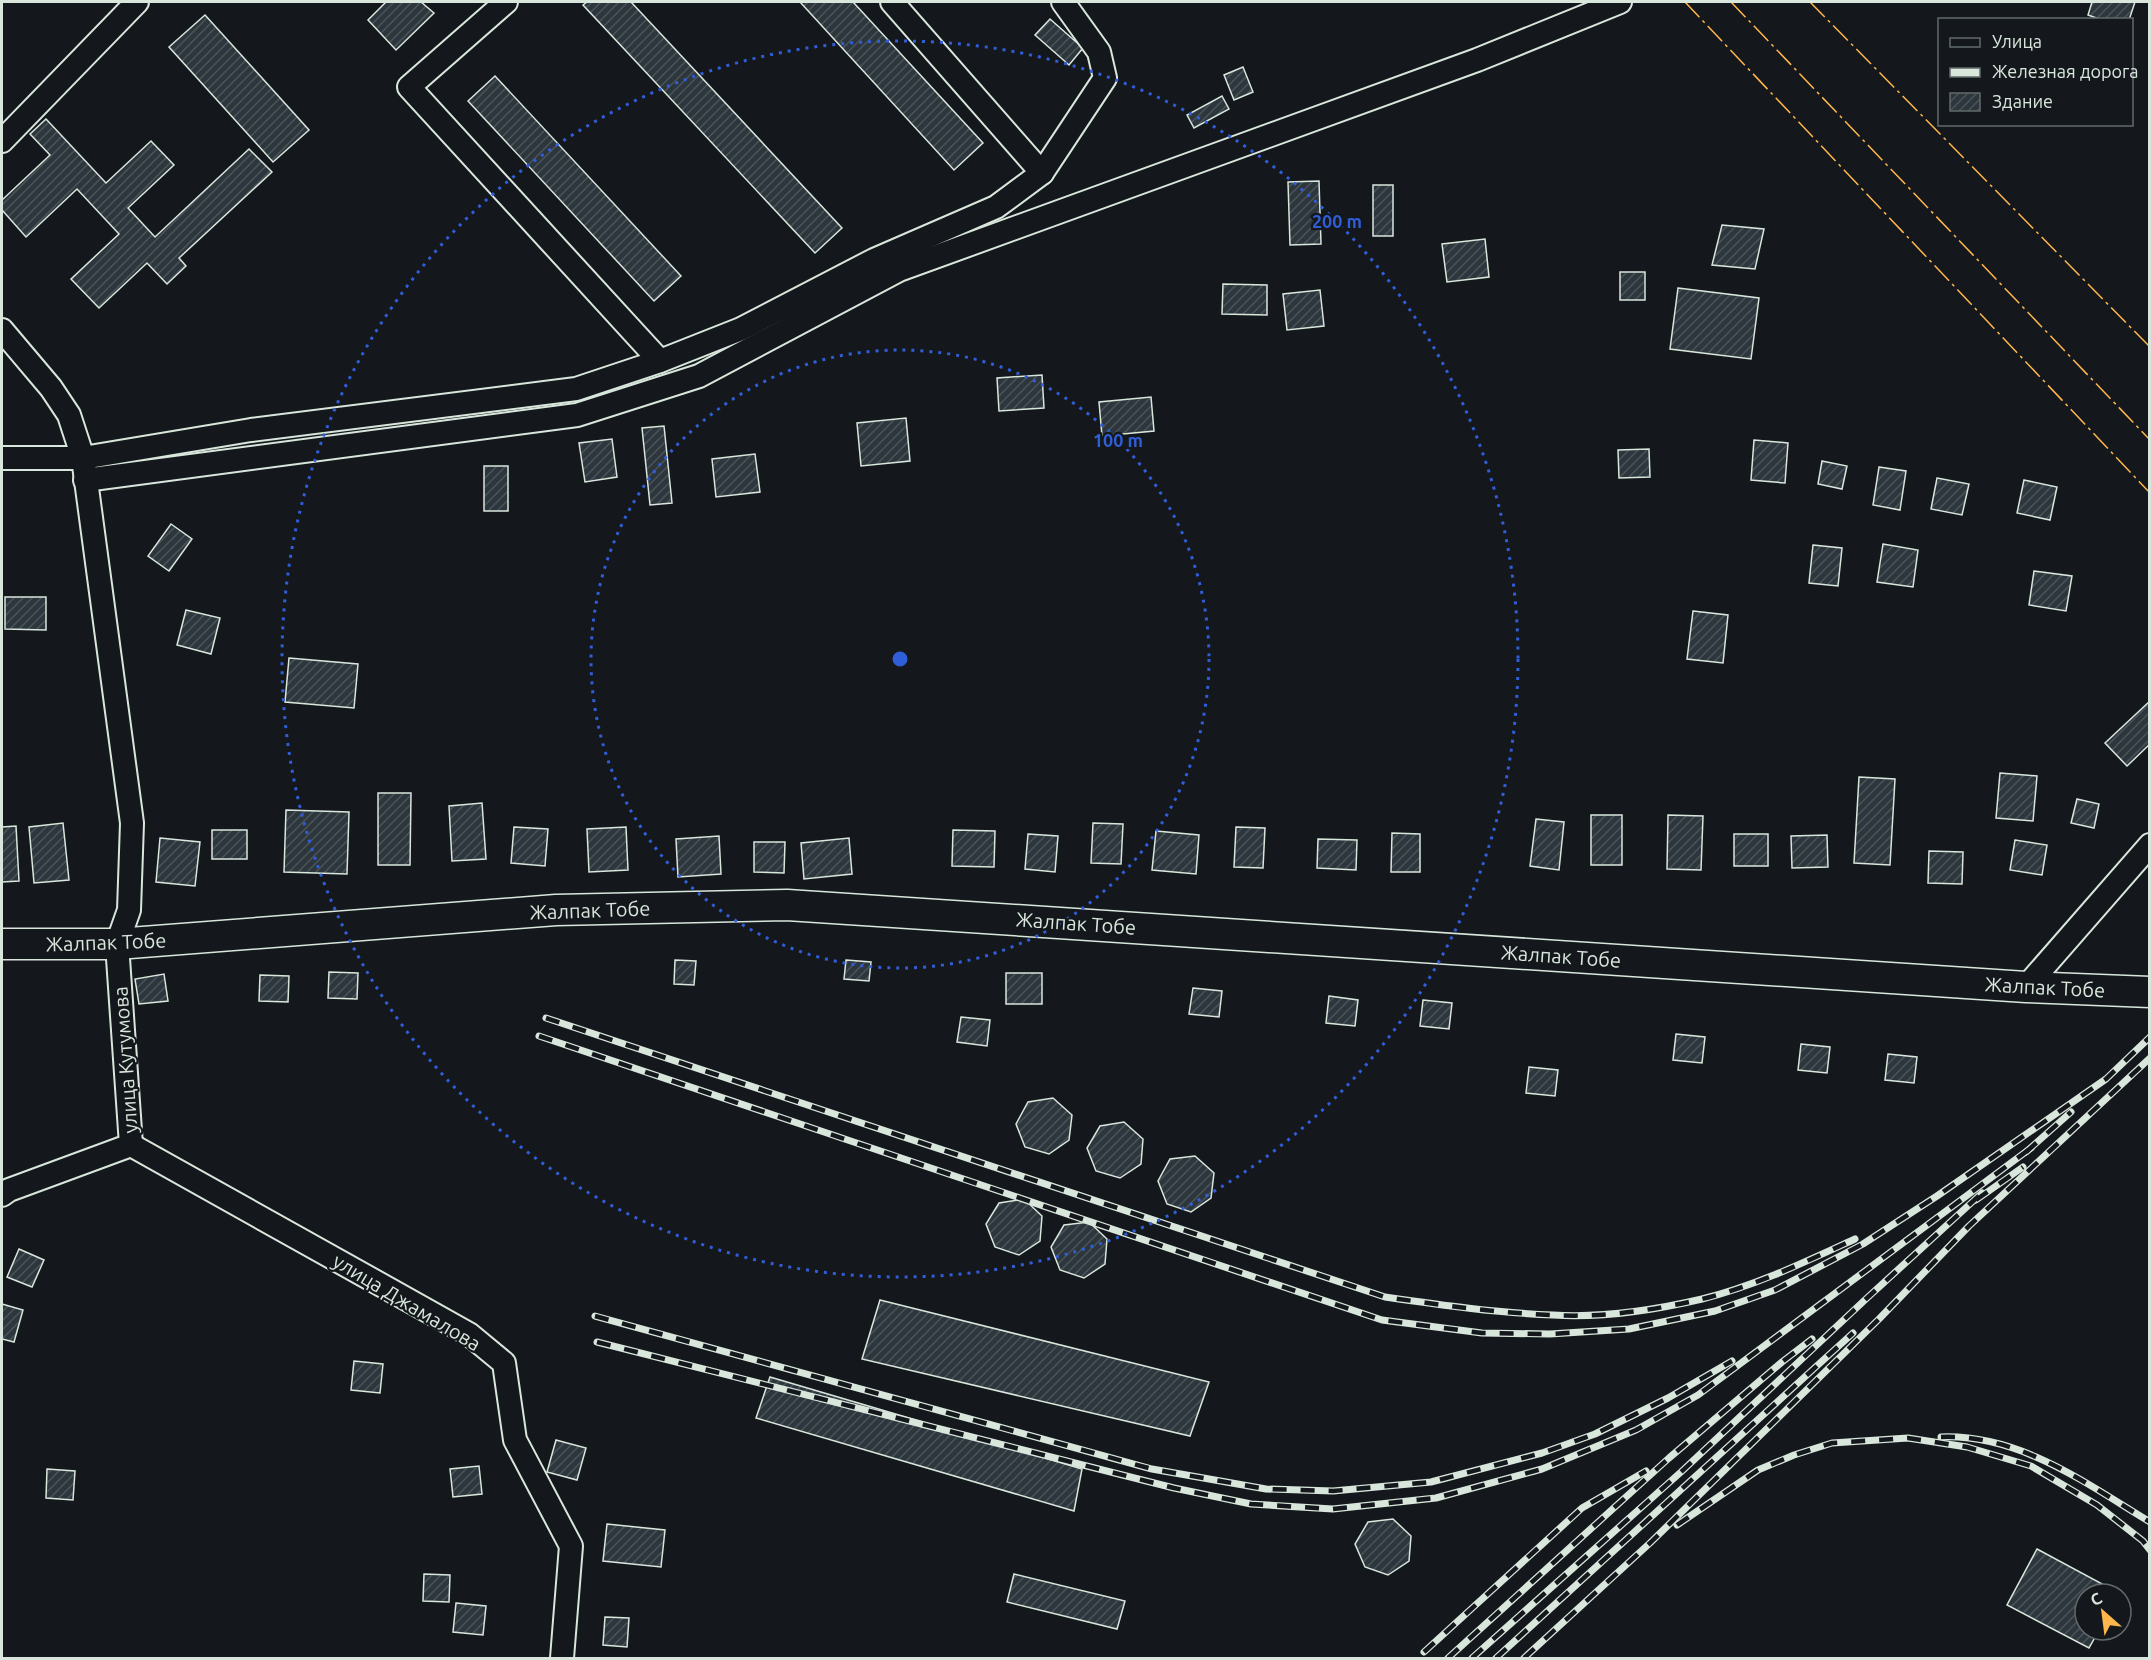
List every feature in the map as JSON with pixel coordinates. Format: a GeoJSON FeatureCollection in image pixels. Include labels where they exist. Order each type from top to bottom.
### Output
{"type":"FeatureCollection","features":[{"type":"Feature","properties":{"kind":"main road","name":"Жалпак Тобе"},"geometry":{"type":"LineString","coordinates":[[2,944],[117,944],[556,910],[787,905],[2026,987],[2150,992]]}},
{"type":"Feature","properties":{"kind":"street"},"geometry":{"type":"LineString","coordinates":[[2,141],[137,2]]}},
{"type":"Feature","properties":{"kind":"street"},"geometry":{"type":"LineString","coordinates":[[506,2],[409,87],[660,361]]}},
{"type":"Feature","properties":{"kind":"street"},"geometry":{"type":"LineString","coordinates":[[892,2],[1041,173]]}},
{"type":"Feature","properties":{"kind":"street"},"geometry":{"type":"LineString","coordinates":[[84,469],[250,430],[576,389],[660,361],[741,329],[874,260],[996,207],[1041,173],[1105,78],[1099,52],[1063,2]]}},
{"type":"Feature","properties":{"kind":"street"},"geometry":{"type":"LineString","coordinates":[[2,458],[84,469],[577,415],[699,376],[899,270],[1477,60],[1620,2]]}},
{"type":"Feature","properties":{"kind":"street"},"geometry":{"type":"LineString","coordinates":[[2,330],[51,388],[69,415],[84,469],[132,823],[129,910],[117,944]]}},
{"type":"Feature","properties":{"kind":"street"},"geometry":{"type":"LineString","coordinates":[[2026,987],[2150,846]]}},
{"type":"Feature","properties":{"kind":"street","name":"улица Кутумова"},"geometry":{"type":"LineString","coordinates":[[2,1195],[9,1190],[131,1145],[117,944]]}},
{"type":"Feature","properties":{"kind":"street","name":"улица Джамалова"},"geometry":{"type":"LineString","coordinates":[[131,1145],[470,1335],[504,1363],[515,1440],[571,1546],[562,1659]]}},
{"type":"Feature","properties":{"kind":"building"},"geometry":{"type":"Polygon","coordinates":[[[386,2],[421,2],[434,13],[396,50],[368,20],[386,2]]]}},
{"type":"Feature","properties":{"kind":"building"},"geometry":{"type":"Polygon","coordinates":[[[587,2],[631,2],[842,228],[815,253],[583,5],[587,2]]]}},
{"type":"Feature","properties":{"kind":"building"},"geometry":{"type":"Polygon","coordinates":[[[800,2],[853,2],[983,143],[954,170],[800,2]]]}},
{"type":"Feature","properties":{"kind":"building"},"geometry":{"type":"Polygon","coordinates":[[[2092,2],[2135,2],[2130,18],[2096,18],[2088,15],[2092,2]]]}},
{"type":"Feature","properties":{"kind":"building"},"geometry":{"type":"Polygon","coordinates":[[[205,15],[309,130],[273,162],[169,47],[205,15]]]}},
{"type":"Feature","properties":{"kind":"building"},"geometry":{"type":"Polygon","coordinates":[[[1050,19],[1083,48],[1069,65],[1035,35],[1050,19]]]}},
{"type":"Feature","properties":{"kind":"building"},"geometry":{"type":"Polygon","coordinates":[[[1243,67],[1253,92],[1234,100],[1224,75],[1243,67]]]}},
{"type":"Feature","properties":{"kind":"building"},"geometry":{"type":"Polygon","coordinates":[[[495,76],[681,276],[654,301],[468,101],[495,76]]]}},
{"type":"Feature","properties":{"kind":"building"},"geometry":{"type":"Polygon","coordinates":[[[1222,96],[1229,109],[1194,128],[1187,115],[1222,96]]]}},
{"type":"Feature","properties":{"kind":"building"},"geometry":{"type":"Polygon","coordinates":[[[46,119],[106,183],[151,141],[174,165],[128,208],[155,237],[249,149],[272,172],[179,258],[186,266],[167,284],[147,263],[99,308],[71,279],[119,234],[77,189],[26,237],[2,210],[2,200],[50,155],[30,134],[46,119]]]}},
{"type":"Feature","properties":{"kind":"building"},"geometry":{"type":"Polygon","coordinates":[[[1319,181],[1321,244],[1290,245],[1288,182],[1319,181]]]}},
{"type":"Feature","properties":{"kind":"building"},"geometry":{"type":"Polygon","coordinates":[[[1373,185],[1393,185],[1393,236],[1373,236],[1373,185]]]}},
{"type":"Feature","properties":{"kind":"building"},"geometry":{"type":"Polygon","coordinates":[[[1722,225],[1764,229],[1755,269],[1712,265],[1722,225]]]}},
{"type":"Feature","properties":{"kind":"building"},"geometry":{"type":"Polygon","coordinates":[[[1485,239],[1489,277],[1447,282],[1442,244],[1485,239]]]}},
{"type":"Feature","properties":{"kind":"building"},"geometry":{"type":"Polygon","coordinates":[[[1620,272],[1645,272],[1645,300],[1620,300],[1620,272]]]}},
{"type":"Feature","properties":{"kind":"building"},"geometry":{"type":"Polygon","coordinates":[[[1223,284],[1267,285],[1267,315],[1222,314],[1223,284]]]}},
{"type":"Feature","properties":{"kind":"building"},"geometry":{"type":"Polygon","coordinates":[[[1678,288],[1759,298],[1751,359],[1670,349],[1678,288]]]}},
{"type":"Feature","properties":{"kind":"building"},"geometry":{"type":"Polygon","coordinates":[[[1320,290],[1324,326],[1287,330],[1283,294],[1320,290]]]}},
{"type":"Feature","properties":{"kind":"building"},"geometry":{"type":"Polygon","coordinates":[[[1042,375],[1044,408],[999,411],[997,378],[1042,375]]]}},
{"type":"Feature","properties":{"kind":"building"},"geometry":{"type":"Polygon","coordinates":[[[1151,397],[1154,431],[1102,436],[1099,402],[1151,397]]]}},
{"type":"Feature","properties":{"kind":"building"},"geometry":{"type":"Polygon","coordinates":[[[906,418],[910,461],[861,466],[857,423],[906,418]]]}},
{"type":"Feature","properties":{"kind":"building"},"geometry":{"type":"Polygon","coordinates":[[[664,426],[672,503],[650,505],[642,428],[664,426]]]}},
{"type":"Feature","properties":{"kind":"building"},"geometry":{"type":"Polygon","coordinates":[[[612,439],[617,477],[585,482],[579,443],[612,439]]]}},
{"type":"Feature","properties":{"kind":"building"},"geometry":{"type":"Polygon","coordinates":[[[1754,440],[1788,443],[1785,483],[1751,480],[1754,440]]]}},
{"type":"Feature","properties":{"kind":"building"},"geometry":{"type":"Polygon","coordinates":[[[1649,449],[1650,477],[1619,478],[1618,450],[1649,449]]]}},
{"type":"Feature","properties":{"kind":"building"},"geometry":{"type":"Polygon","coordinates":[[[755,454],[760,492],[716,497],[712,459],[755,454]]]}},
{"type":"Feature","properties":{"kind":"building"},"geometry":{"type":"Polygon","coordinates":[[[1822,461],[1847,466],[1842,489],[1818,484],[1822,461]]]}},
{"type":"Feature","properties":{"kind":"building"},"geometry":{"type":"Polygon","coordinates":[[[484,466],[508,466],[508,511],[484,511],[484,466]]]}},
{"type":"Feature","properties":{"kind":"building"},"geometry":{"type":"Polygon","coordinates":[[[1879,467],[1906,471],[1900,510],[1873,505],[1879,467]]]}},
{"type":"Feature","properties":{"kind":"building"},"geometry":{"type":"Polygon","coordinates":[[[1937,478],[1969,484],[1962,515],[1931,509],[1937,478]]]}},
{"type":"Feature","properties":{"kind":"building"},"geometry":{"type":"Polygon","coordinates":[[[2024,480],[2057,487],[2050,520],[2017,513],[2024,480]]]}},
{"type":"Feature","properties":{"kind":"building"},"geometry":{"type":"Polygon","coordinates":[[[171,524],[192,539],[169,571],[148,556],[171,524]]]}},
{"type":"Feature","properties":{"kind":"building"},"geometry":{"type":"Polygon","coordinates":[[[1883,544],[1918,550],[1913,587],[1877,582],[1883,544]]]}},
{"type":"Feature","properties":{"kind":"building"},"geometry":{"type":"Polygon","coordinates":[[[1813,545],[1842,548],[1838,586],[1809,583],[1813,545]]]}},
{"type":"Feature","properties":{"kind":"building"},"geometry":{"type":"Polygon","coordinates":[[[2034,571],[2072,576],[2066,611],[2029,605],[2034,571]]]}},
{"type":"Feature","properties":{"kind":"building"},"geometry":{"type":"Polygon","coordinates":[[[5,597],[46,597],[46,630],[5,629],[5,597]]]}},
{"type":"Feature","properties":{"kind":"building"},"geometry":{"type":"Polygon","coordinates":[[[186,610],[220,618],[211,654],[177,645],[186,610]]]}},
{"type":"Feature","properties":{"kind":"building"},"geometry":{"type":"Polygon","coordinates":[[[1693,611],[1728,615],[1723,663],[1687,659],[1693,611]]]}},
{"type":"Feature","properties":{"kind":"building"},"geometry":{"type":"Polygon","coordinates":[[[289,658],[358,664],[354,708],[285,702],[289,658]]]}},
{"type":"Feature","properties":{"kind":"building"},"geometry":{"type":"Polygon","coordinates":[[[2150,701],[2150,744],[2127,766],[2105,743],[2150,701]]]}},
{"type":"Feature","properties":{"kind":"building"},"geometry":{"type":"Polygon","coordinates":[[[2000,773],[2037,776],[2033,821],[1996,818],[2000,773]]]}},
{"type":"Feature","properties":{"kind":"building"},"geometry":{"type":"Polygon","coordinates":[[[1859,777],[1895,779],[1890,865],[1854,863],[1859,777]]]}},
{"type":"Feature","properties":{"kind":"building"},"geometry":{"type":"Polygon","coordinates":[[[378,793],[411,793],[410,865],[378,865],[378,793]]]}},
{"type":"Feature","properties":{"kind":"building"},"geometry":{"type":"Polygon","coordinates":[[[2077,799],[2099,804],[2094,828],[2071,823],[2077,799]]]}},
{"type":"Feature","properties":{"kind":"building"},"geometry":{"type":"Polygon","coordinates":[[[482,803],[486,859],[452,861],[449,806],[482,803]]]}},
{"type":"Feature","properties":{"kind":"building"},"geometry":{"type":"Polygon","coordinates":[[[286,810],[349,812],[347,874],[284,872],[286,810]]]}},
{"type":"Feature","properties":{"kind":"building"},"geometry":{"type":"Polygon","coordinates":[[[1591,815],[1622,815],[1622,865],[1591,865],[1591,815]]]}},
{"type":"Feature","properties":{"kind":"building"},"geometry":{"type":"Polygon","coordinates":[[[1668,815],[1703,816],[1701,870],[1667,869],[1668,815]]]}},
{"type":"Feature","properties":{"kind":"building"},"geometry":{"type":"Polygon","coordinates":[[[1536,819],[1564,822],[1559,870],[1530,866],[1536,819]]]}},
{"type":"Feature","properties":{"kind":"building"},"geometry":{"type":"Polygon","coordinates":[[[63,823],[69,880],[34,883],[29,827],[63,823]]]}},
{"type":"Feature","properties":{"kind":"building"},"geometry":{"type":"Polygon","coordinates":[[[1093,823],[1123,824],[1121,864],[1091,863],[1093,823]]]}},
{"type":"Feature","properties":{"kind":"building"},"geometry":{"type":"Polygon","coordinates":[[[16,826],[19,881],[2,882],[2,827],[16,826]]]}},
{"type":"Feature","properties":{"kind":"building"},"geometry":{"type":"Polygon","coordinates":[[[514,827],[548,829],[545,866],[511,863],[514,827]]]}},
{"type":"Feature","properties":{"kind":"building"},"geometry":{"type":"Polygon","coordinates":[[[626,827],[628,870],[589,872],[587,829],[626,827]]]}},
{"type":"Feature","properties":{"kind":"building"},"geometry":{"type":"Polygon","coordinates":[[[1236,827],[1265,828],[1263,868],[1234,867],[1236,827]]]}},
{"type":"Feature","properties":{"kind":"building"},"geometry":{"type":"Polygon","coordinates":[[[212,830],[247,830],[247,859],[212,859],[212,830]]]}},
{"type":"Feature","properties":{"kind":"building"},"geometry":{"type":"Polygon","coordinates":[[[953,830],[995,831],[994,867],[952,866],[953,830]]]}},
{"type":"Feature","properties":{"kind":"building"},"geometry":{"type":"Polygon","coordinates":[[[1156,831],[1199,835],[1196,874],[1152,870],[1156,831]]]}},
{"type":"Feature","properties":{"kind":"building"},"geometry":{"type":"Polygon","coordinates":[[[1392,833],[1420,834],[1420,872],[1391,872],[1392,833]]]}},
{"type":"Feature","properties":{"kind":"building"},"geometry":{"type":"Polygon","coordinates":[[[1028,834],[1058,836],[1055,872],[1025,869],[1028,834]]]}},
{"type":"Feature","properties":{"kind":"building"},"geometry":{"type":"Polygon","coordinates":[[[1734,834],[1768,834],[1768,866],[1734,866],[1734,834]]]}},
{"type":"Feature","properties":{"kind":"building"},"geometry":{"type":"Polygon","coordinates":[[[1827,835],[1828,867],[1792,868],[1791,836],[1827,835]]]}},
{"type":"Feature","properties":{"kind":"building"},"geometry":{"type":"Polygon","coordinates":[[[719,836],[721,874],[678,877],[676,839],[719,836]]]}},
{"type":"Feature","properties":{"kind":"building"},"geometry":{"type":"Polygon","coordinates":[[[160,838],[200,842],[195,886],[156,882],[160,838]]]}},
{"type":"Feature","properties":{"kind":"building"},"geometry":{"type":"Polygon","coordinates":[[[849,838],[852,874],[804,879],[801,843],[849,838]]]}},
{"type":"Feature","properties":{"kind":"building"},"geometry":{"type":"Polygon","coordinates":[[[1318,839],[1357,840],[1356,870],[1317,868],[1318,839]]]}},
{"type":"Feature","properties":{"kind":"building"},"geometry":{"type":"Polygon","coordinates":[[[2015,840],[2047,845],[2042,875],[2010,870],[2015,840]]]}},
{"type":"Feature","properties":{"kind":"building"},"geometry":{"type":"Polygon","coordinates":[[[754,842],[785,842],[784,873],[754,872],[754,842]]]}},
{"type":"Feature","properties":{"kind":"building"},"geometry":{"type":"Polygon","coordinates":[[[1929,851],[1963,852],[1962,884],[1928,883],[1929,851]]]}},
{"type":"Feature","properties":{"kind":"building"},"geometry":{"type":"Polygon","coordinates":[[[675,960],[696,961],[694,985],[674,984],[675,960]]]}},
{"type":"Feature","properties":{"kind":"building"},"geometry":{"type":"Polygon","coordinates":[[[846,960],[871,962],[869,981],[844,979],[846,960]]]}},
{"type":"Feature","properties":{"kind":"building"},"geometry":{"type":"Polygon","coordinates":[[[329,972],[358,973],[357,999],[328,998],[329,972]]]}},
{"type":"Feature","properties":{"kind":"building"},"geometry":{"type":"Polygon","coordinates":[[[1006,973],[1042,973],[1042,1004],[1006,1004],[1006,973]]]}},
{"type":"Feature","properties":{"kind":"building"},"geometry":{"type":"Polygon","coordinates":[[[164,974],[168,1001],[139,1004],[135,979],[164,974]]]}},
{"type":"Feature","properties":{"kind":"building"},"geometry":{"type":"Polygon","coordinates":[[[260,975],[289,976],[288,1002],[259,1001],[260,975]]]}},
{"type":"Feature","properties":{"kind":"building"},"geometry":{"type":"Polygon","coordinates":[[[1193,988],[1222,991],[1219,1017],[1189,1014],[1193,988]]]}},
{"type":"Feature","properties":{"kind":"building"},"geometry":{"type":"Polygon","coordinates":[[[1329,996],[1358,1000],[1355,1026],[1326,1023],[1329,996]]]}},
{"type":"Feature","properties":{"kind":"building"},"geometry":{"type":"Polygon","coordinates":[[[1423,1000],[1452,1003],[1449,1029],[1420,1026],[1423,1000]]]}},
{"type":"Feature","properties":{"kind":"building"},"geometry":{"type":"Polygon","coordinates":[[[961,1017],[990,1020],[987,1046],[957,1042],[961,1017]]]}},
{"type":"Feature","properties":{"kind":"building"},"geometry":{"type":"Polygon","coordinates":[[[1676,1034],[1705,1037],[1702,1063],[1673,1060],[1676,1034]]]}},
{"type":"Feature","properties":{"kind":"building"},"geometry":{"type":"Polygon","coordinates":[[[1801,1044],[1830,1047],[1827,1073],[1798,1070],[1801,1044]]]}},
{"type":"Feature","properties":{"kind":"building"},"geometry":{"type":"Polygon","coordinates":[[[1888,1054],[1917,1057],[1914,1083],[1885,1080],[1888,1054]]]}},
{"type":"Feature","properties":{"kind":"building"},"geometry":{"type":"Polygon","coordinates":[[[1529,1067],[1558,1070],[1555,1096],[1526,1093],[1529,1067]]]}},
{"type":"Feature","properties":{"kind":"building"},"geometry":{"type":"Polygon","coordinates":[[[1053,1098],[1072,1115],[1069,1140],[1049,1154],[1025,1147],[1016,1124],[1028,1102],[1053,1098]]]}},
{"type":"Feature","properties":{"kind":"building"},"geometry":{"type":"Polygon","coordinates":[[[1124,1122],[1143,1139],[1141,1164],[1120,1178],[1096,1171],[1087,1148],[1100,1126],[1124,1122]]]}},
{"type":"Feature","properties":{"kind":"building"},"geometry":{"type":"Polygon","coordinates":[[[1195,1156],[1214,1173],[1211,1198],[1191,1212],[1167,1204],[1158,1181],[1170,1159],[1195,1156]]]}},
{"type":"Feature","properties":{"kind":"building"},"geometry":{"type":"Polygon","coordinates":[[[1024,1199],[1042,1216],[1040,1241],[1019,1255],[995,1247],[986,1224],[999,1203],[1024,1199]]]}},
{"type":"Feature","properties":{"kind":"building"},"geometry":{"type":"Polygon","coordinates":[[[1089,1222],[1107,1239],[1105,1264],[1084,1278],[1060,1270],[1051,1247],[1064,1225],[1089,1222]]]}},
{"type":"Feature","properties":{"kind":"building"},"geometry":{"type":"Polygon","coordinates":[[[19,1249],[44,1260],[32,1287],[7,1277],[19,1249]]]}},
{"type":"Feature","properties":{"kind":"building"},"geometry":{"type":"Polygon","coordinates":[[[880,1300],[1209,1382],[1190,1436],[862,1359],[880,1300]]]}},
{"type":"Feature","properties":{"kind":"building"},"geometry":{"type":"Polygon","coordinates":[[[2,1304],[23,1310],[14,1342],[2,1339],[2,1304]]]}},
{"type":"Feature","properties":{"kind":"building"},"geometry":{"type":"Polygon","coordinates":[[[354,1361],[383,1364],[380,1393],[351,1390],[354,1361]]]}},
{"type":"Feature","properties":{"kind":"building"},"geometry":{"type":"Polygon","coordinates":[[[770,1377],[1082,1469],[1074,1511],[756,1418],[770,1377]]]}},
{"type":"Feature","properties":{"kind":"building"},"geometry":{"type":"Polygon","coordinates":[[[556,1440],[586,1448],[577,1480],[547,1472],[556,1440]]]}},
{"type":"Feature","properties":{"kind":"building"},"geometry":{"type":"Polygon","coordinates":[[[479,1466],[482,1494],[453,1497],[450,1469],[479,1466]]]}},
{"type":"Feature","properties":{"kind":"building"},"geometry":{"type":"Polygon","coordinates":[[[47,1469],[75,1471],[73,1500],[46,1498],[47,1469]]]}},
{"type":"Feature","properties":{"kind":"building"},"geometry":{"type":"Polygon","coordinates":[[[1393,1519],[1411,1536],[1409,1561],[1388,1575],[1365,1567],[1355,1544],[1368,1522],[1393,1519]]]}},
{"type":"Feature","properties":{"kind":"building"},"geometry":{"type":"Polygon","coordinates":[[[607,1524],[665,1530],[661,1567],[603,1561],[607,1524]]]}},
{"type":"Feature","properties":{"kind":"building"},"geometry":{"type":"Polygon","coordinates":[[[2037,1549],[2098,1582],[2073,1582],[2073,1640],[2007,1605],[2037,1549]]]}},
{"type":"Feature","properties":{"kind":"building"},"geometry":{"type":"Polygon","coordinates":[[[424,1574],[450,1575],[449,1602],[423,1601],[424,1574]]]}},
{"type":"Feature","properties":{"kind":"building"},"geometry":{"type":"Polygon","coordinates":[[[1014,1574],[1125,1601],[1117,1629],[1007,1602],[1014,1574]]]}},
{"type":"Feature","properties":{"kind":"building"},"geometry":{"type":"Polygon","coordinates":[[[456,1603],[486,1606],[483,1635],[453,1632],[456,1603]]]}},
{"type":"Feature","properties":{"kind":"building"},"geometry":{"type":"Polygon","coordinates":[[[605,1617],[629,1618],[627,1647],[603,1645],[605,1617]]]}},
{"type":"Feature","properties":{"kind":"building"},"geometry":{"type":"Polygon","coordinates":[[[2078,1642],[2092,1642],[2089,1648],[2078,1642]]]}},
{"type":"Feature","properties":{"kind":"railway"},"geometry":{"type":"LineString","coordinates":[[546,1018],[1385,1297],[1469,1308],[1572,1316],[1647,1310],[1722,1294],[1780,1273],[1855,1239]]}},
{"type":"Feature","properties":{"kind":"railway"},"geometry":{"type":"LineString","coordinates":[[539,1036],[1382,1320],[1482,1333],[1550,1334],[1629,1329],[1715,1311],[1775,1290],[1863,1244],[1937,1196],[2106,1079],[2150,1037]]}},
{"type":"Feature","properties":{"kind":"railway"},"geometry":{"type":"LineString","coordinates":[[1524,1658],[1650,1543],[1879,1319],[1969,1226],[2150,1058]]}},
{"type":"Feature","properties":{"kind":"railway"},"geometry":{"type":"LineString","coordinates":[[2026,1152],[2071,1112]]}},
{"type":"Feature","properties":{"kind":"railway"},"geometry":{"type":"LineString","coordinates":[[597,1342],[1174,1488],[1251,1504],[1333,1509],[1436,1498],[1542,1469],[1636,1430],[1698,1395],[2031,1148]]}},
{"type":"Feature","properties":{"kind":"railway"},"geometry":{"type":"LineString","coordinates":[[1976,1200],[2023,1167]]}},
{"type":"Feature","properties":{"kind":"railway"},"geometry":{"type":"LineString","coordinates":[[1472,1658],[1681,1472],[1982,1193]]}},
{"type":"Feature","properties":{"kind":"railway"},"geometry":{"type":"LineString","coordinates":[[595,1316],[1152,1469],[1266,1489],[1333,1491],[1431,1482],[1542,1453],[1595,1434],[1668,1398],[1732,1361]]}},
{"type":"Feature","properties":{"kind":"railway"},"geometry":{"type":"LineString","coordinates":[[1496,1658],[1853,1333]]}},
{"type":"Feature","properties":{"kind":"railway"},"geometry":{"type":"LineString","coordinates":[[1448,1658],[1669,1458],[1812,1339]]}},
{"type":"Feature","properties":{"kind":"railway"},"geometry":{"type":"LineString","coordinates":[[1941,1437],[1970,1438],[2025,1452],[2076,1477],[2150,1522]]}},
{"type":"Feature","properties":{"kind":"railway"},"geometry":{"type":"LineString","coordinates":[[1677,1525],[1758,1470],[1794,1455],[1832,1443],[1908,1438],[1967,1447],[2031,1466],[2097,1505],[2143,1541],[2150,1550]]}},
{"type":"Feature","properties":{"kind":"railway"},"geometry":{"type":"LineString","coordinates":[[1424,1652],[1582,1508],[1646,1471]]}},
{"type":"Feature","properties":{"kind":"power"},"geometry":{"type":"LineString","coordinates":[[1685,2],[2150,493]]}},
{"type":"Feature","properties":{"kind":"power"},"geometry":{"type":"LineString","coordinates":[[1731,2],[2150,440]]}},
{"type":"Feature","properties":{"kind":"power"},"geometry":{"type":"LineString","coordinates":[[1810,2],[2150,347]]}}]}
